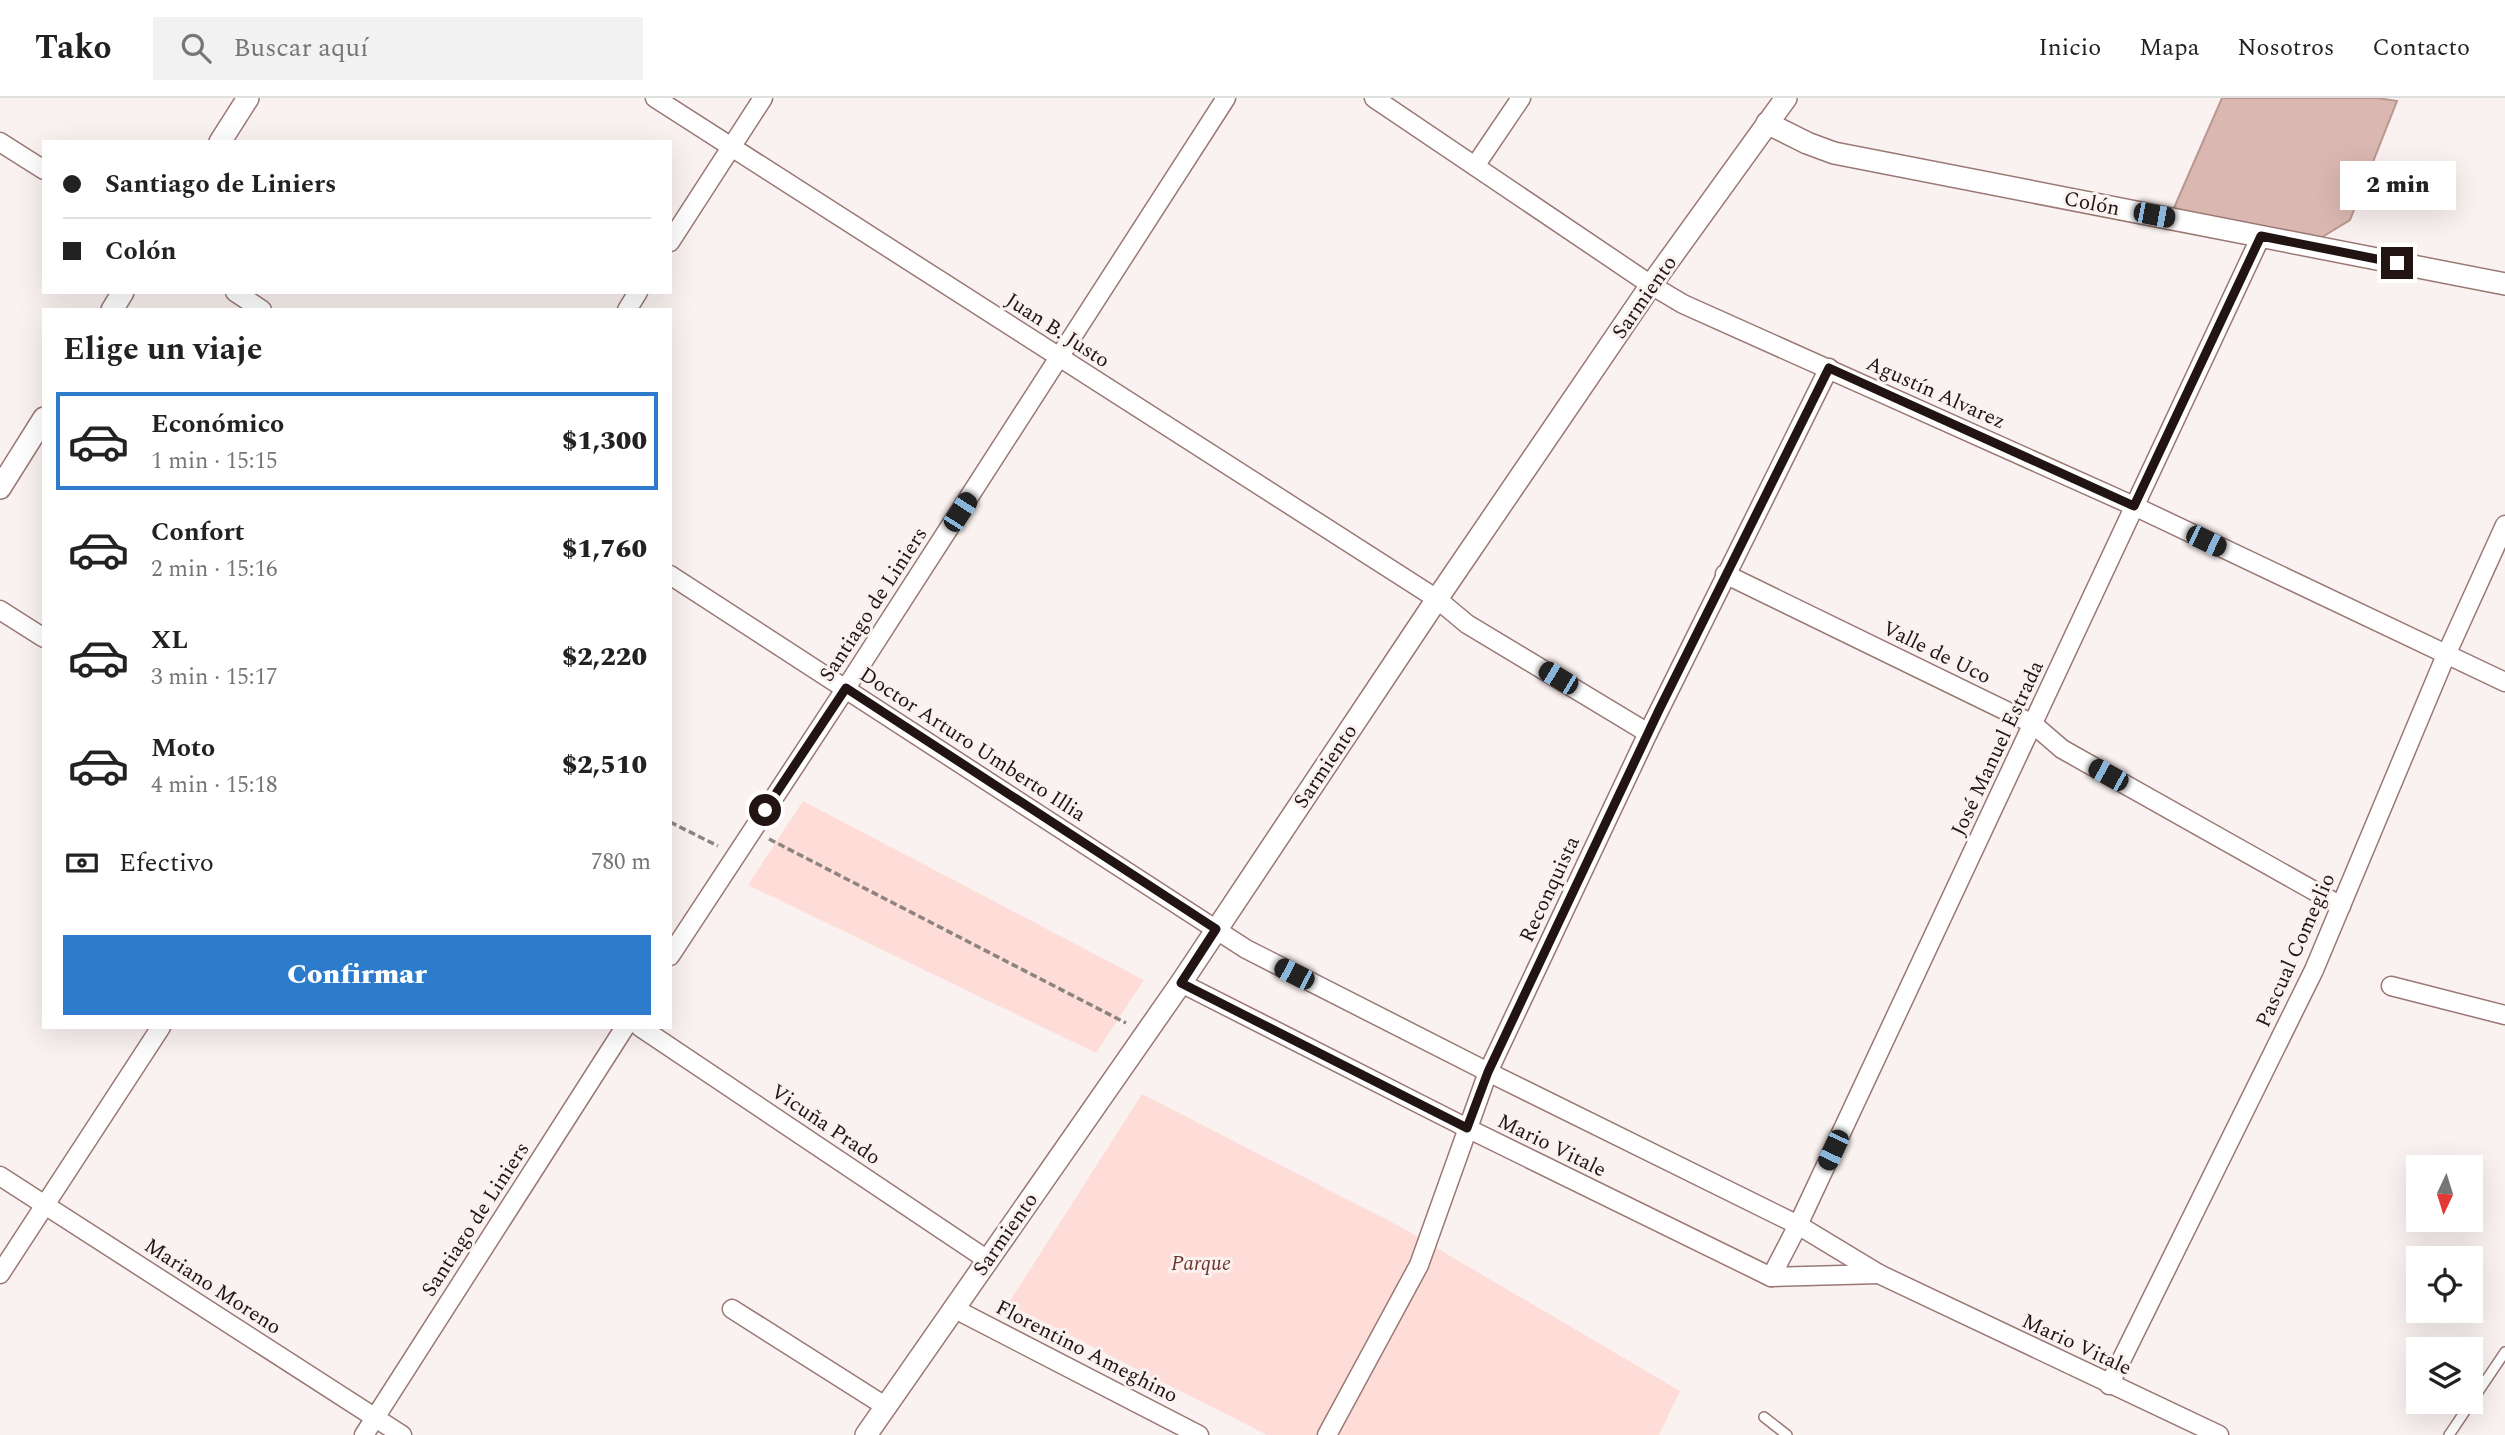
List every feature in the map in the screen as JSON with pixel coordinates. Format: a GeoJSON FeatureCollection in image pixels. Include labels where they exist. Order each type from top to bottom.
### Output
{"type":"FeatureCollection","features":[{"type":"Feature","properties":{"kind":"street"},"geometry":{"type":"LineString","coordinates":[[220,140],[248,98]]}},
{"type":"Feature","properties":{"kind":"street","name":"Juan B. Justo"},"geometry":{"type":"LineString","coordinates":[[655,98],[1437,599],[1467,624],[1648,733]]}},
{"type":"Feature","properties":{"kind":"street"},"geometry":{"type":"LineString","coordinates":[[672,239],[763,98]]}},
{"type":"Feature","properties":{"kind":"street","name":"Santiago de Liniers"},"geometry":{"type":"LineString","coordinates":[[672,953],[1226,98]]}},
{"type":"Feature","properties":{"kind":"street","name":"Agustín Alvarez"},"geometry":{"type":"LineString","coordinates":[[1374,98],[1683,304],[2134,506],[2505,682]]}},
{"type":"Feature","properties":{"kind":"street"},"geometry":{"type":"LineString","coordinates":[[1475,166],[1521,98]]}},
{"type":"Feature","properties":{"kind":"street","name":"Sarmiento"},"geometry":{"type":"LineString","coordinates":[[866,1435],[986,1259],[1181,983],[1437,599],[1651,285],[1786,98]]}},
{"type":"Feature","properties":{"kind":"street","name":"Colón"},"geometry":{"type":"LineString","coordinates":[[1767,123],[1834,153],[2505,284]]}},
{"type":"Feature","properties":{"kind":"street"},"geometry":{"type":"LineString","coordinates":[[0,142],[42,169]]}},
{"type":"Feature","properties":{"kind":"street","name":"José Manuel Estrada"},"geometry":{"type":"LineString","coordinates":[[1771,1277],[1798,1225],[2261,236]]}},
{"type":"Feature","properties":{"kind":"street"},"geometry":{"type":"LineString","coordinates":[[238,294],[259,308]]}},
{"type":"Feature","properties":{"kind":"street","name":"Reconquista"},"geometry":{"type":"LineString","coordinates":[[1327,1435],[1419,1265],[1488,1072],[1648,733],[1829,368]]}},
{"type":"Feature","properties":{"kind":"street"},"geometry":{"type":"LineString","coordinates":[[0,488],[42,421]]}},
{"type":"Feature","properties":{"kind":"street","name":"Pascual Comeglio"},"geometry":{"type":"LineString","coordinates":[[2109,1385],[2314,970],[2446,655],[2505,525]]}},
{"type":"Feature","properties":{"kind":"street","name":"Valle de Uco"},"geometry":{"type":"LineString","coordinates":[[1725,575],[2033,724],[2062,749],[2341,906]]}},
{"type":"Feature","properties":{"kind":"street","name":"Doctor Arturo Umberto Illia"},"geometry":{"type":"LineString","coordinates":[[672,576],[1216,929]]}},
{"type":"Feature","properties":{"kind":"street"},"geometry":{"type":"LineString","coordinates":[[0,610],[42,637]]}},
{"type":"Feature","properties":{"kind":"street","name":"Mario Vitale"},"geometry":{"type":"LineString","coordinates":[[1216,929],[1246,949],[1798,1225],[1879,1274],[2219,1435]]}},
{"type":"Feature","properties":{"kind":"street","name":"Mario Vitale"},"geometry":{"type":"LineString","coordinates":[[1181,983],[1467,1128],[1771,1277],[1879,1274]]}},
{"type":"Feature","properties":{"kind":"street"},"geometry":{"type":"LineString","coordinates":[[2390,986],[2505,1015]]}},
{"type":"Feature","properties":{"kind":"street"},"geometry":{"type":"LineString","coordinates":[[0,1274],[160,1029]]}},
{"type":"Feature","properties":{"kind":"street","name":"Santiago de Liniers"},"geometry":{"type":"LineString","coordinates":[[364,1435],[624,1029]]}},
{"type":"Feature","properties":{"kind":"street","name":"Vicuña Prado"},"geometry":{"type":"LineString","coordinates":[[643,1029],[986,1259]]}},
{"type":"Feature","properties":{"kind":"street","name":"Mariano Moreno"},"geometry":{"type":"LineString","coordinates":[[0,1176],[402,1435]]}},
{"type":"Feature","properties":{"kind":"street","name":"Florentino Ameghino"},"geometry":{"type":"LineString","coordinates":[[953,1308],[1199,1435]]}},
{"type":"Feature","properties":{"kind":"street"},"geometry":{"type":"LineString","coordinates":[[733,1309],[886,1406]]}},
{"type":"Feature","properties":{"kind":"lane"},"geometry":{"type":"LineString","coordinates":[[2449,1435],[2505,1352]]}},
{"type":"Feature","properties":{"kind":"lane"},"geometry":{"type":"LineString","coordinates":[[1764,1417],[1787,1435]]}},
{"type":"Feature","properties":{"kind":"path"},"geometry":{"type":"LineString","coordinates":[[672,823],[736,854]]}},
{"type":"Feature","properties":{"kind":"path"},"geometry":{"type":"LineString","coordinates":[[751,831],[1145,1033]]}},
{"type":"Feature","properties":{"kind":"green space"},"geometry":{"type":"Polygon","coordinates":[[[803,801],[1144,980],[1096,1053],[748,885],[803,801]]]}},
{"type":"Feature","properties":{"kind":"green space","name":"Parque"},"geometry":{"type":"Polygon","coordinates":[[[1142,1094],[1401,1227],[1680,1391],[1659,1435],[1267,1435],[1008,1304],[1142,1094]]]}},
{"type":"Feature","properties":{"kind":"building"},"geometry":{"type":"Polygon","coordinates":[[[2222,98],[2377,98],[2397,101],[2350,220],[2319,239],[2173,210],[2222,98]]]}},
{"type":"Feature","properties":{"kind":"route"},"geometry":{"type":"LineString","coordinates":[[765,810],[846,688],[1216,929],[1181,983],[1467,1128],[1488,1072],[1648,733],[1829,368],[2134,506],[2261,236],[2397,263]]}}]}
